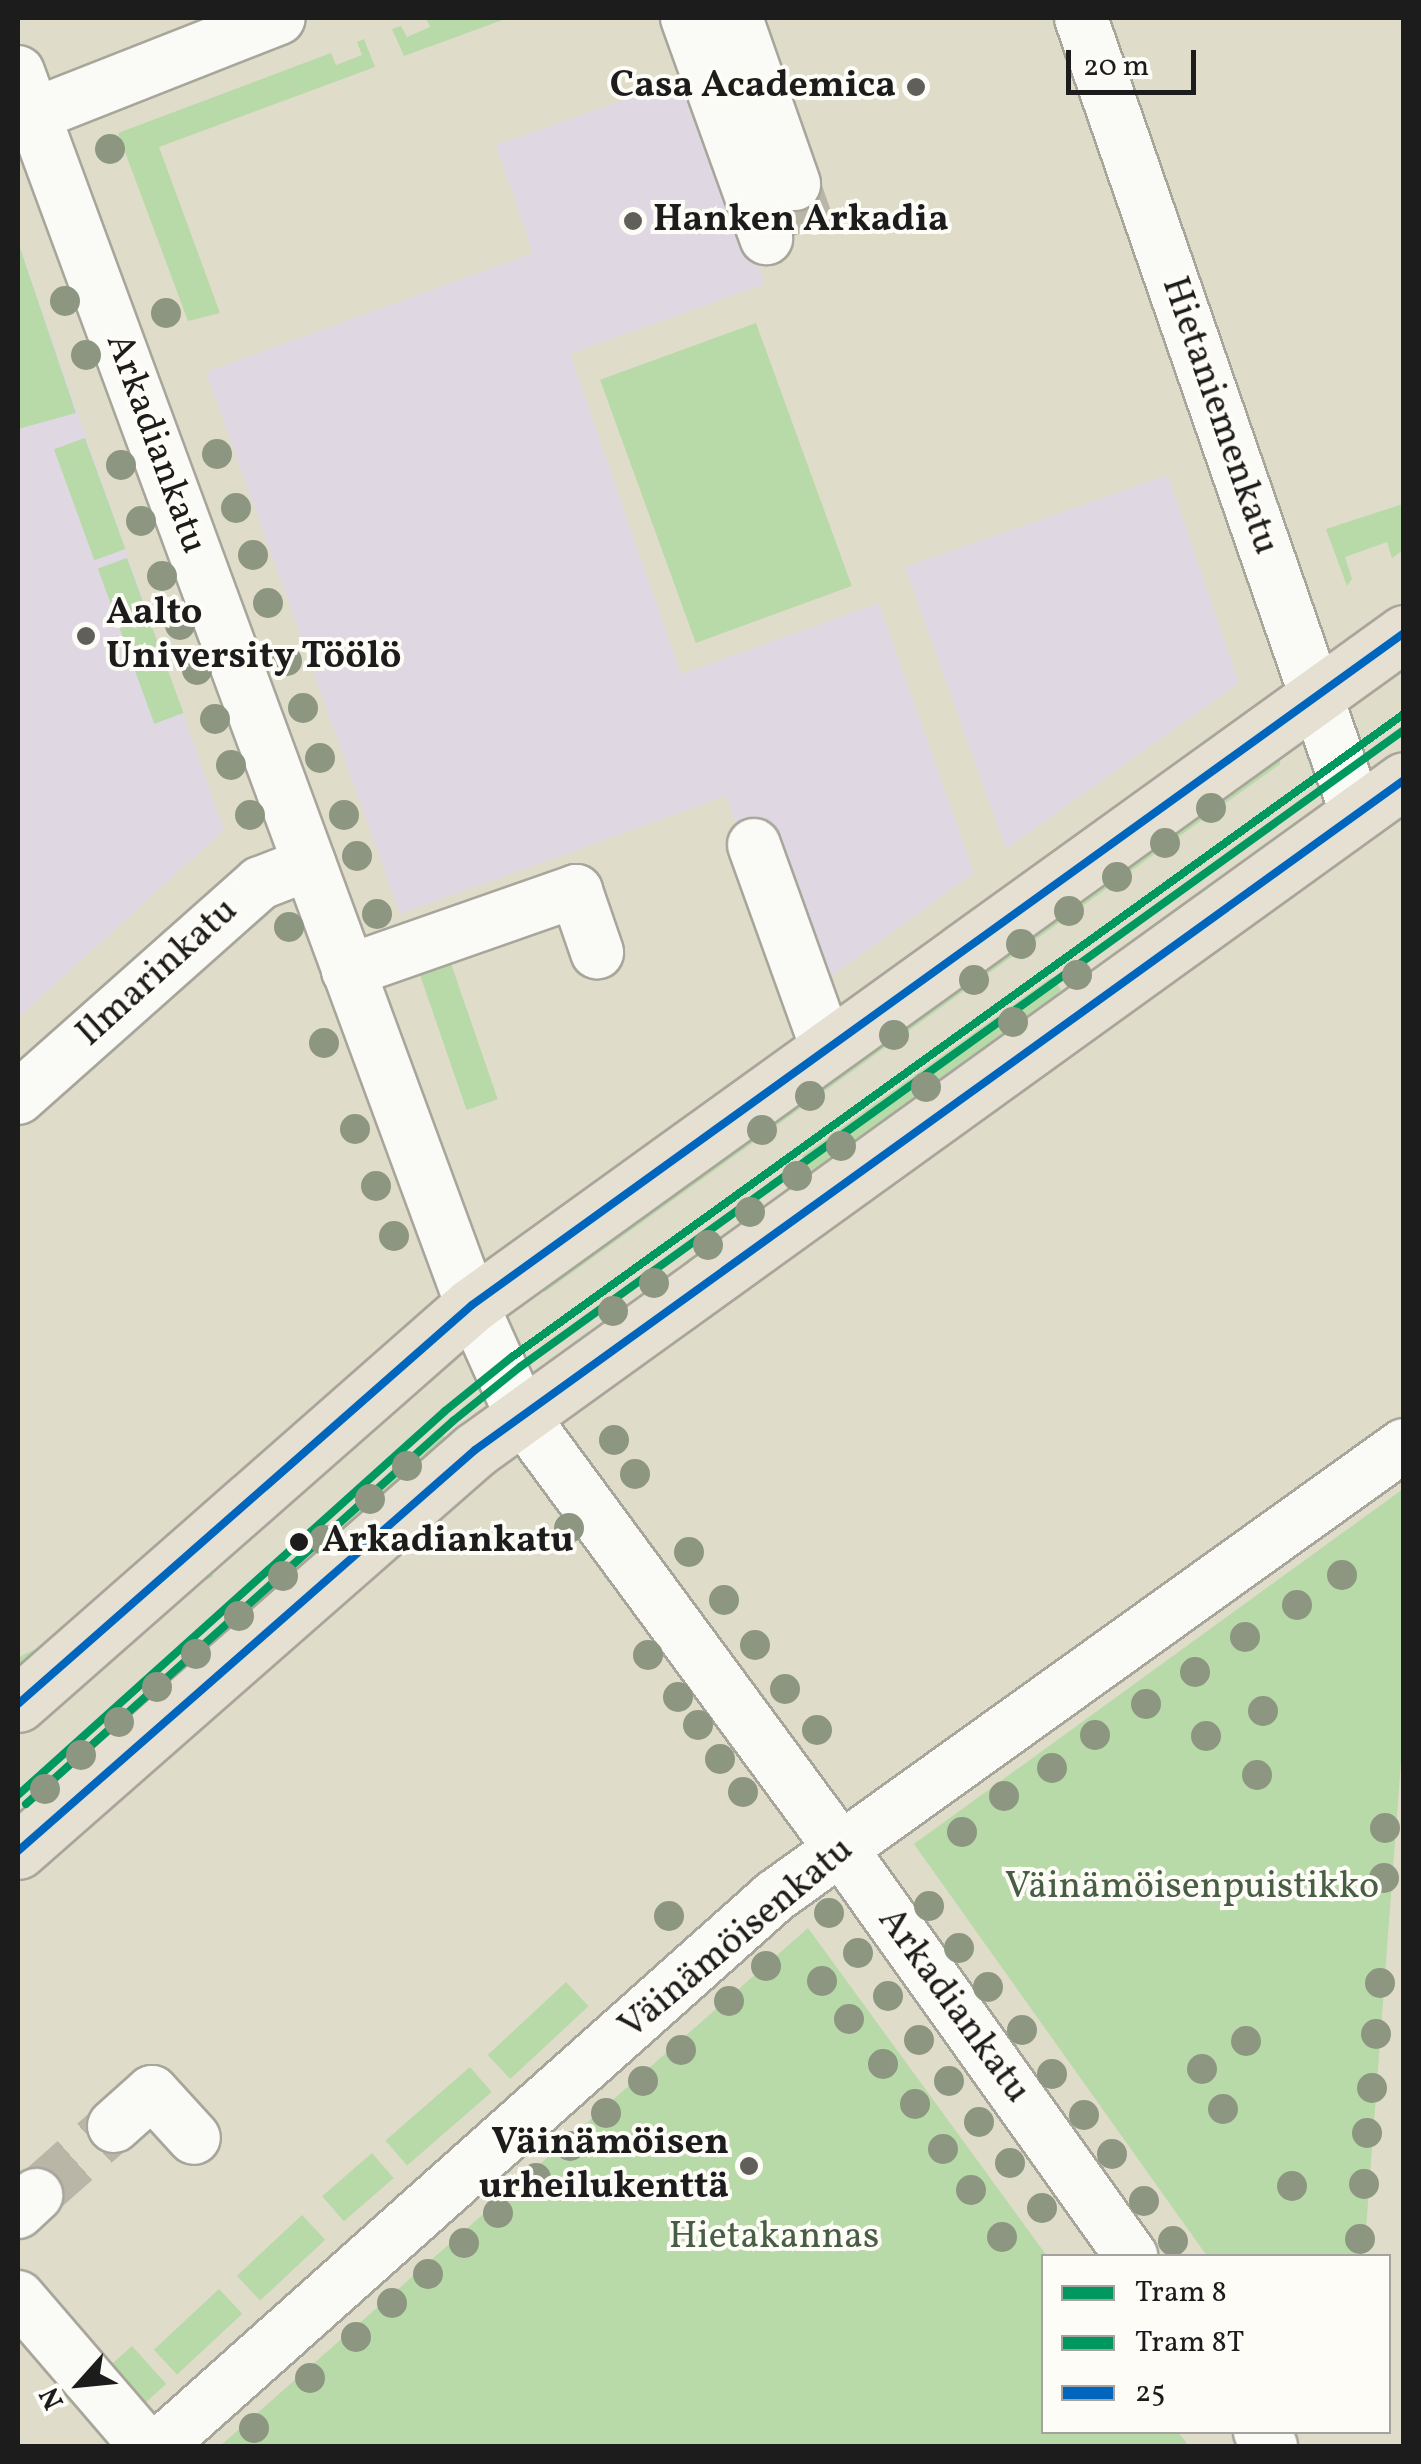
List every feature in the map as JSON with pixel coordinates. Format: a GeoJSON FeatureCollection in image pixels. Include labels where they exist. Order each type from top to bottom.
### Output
{"type":"FeatureCollection","features":[{"type":"Feature","properties":{"kind":"main road"},"geometry":{"type":"LineString","coordinates":[[18,1704],[472,1306],[1404,633]]}},
{"type":"Feature","properties":{"kind":"main road"},"geometry":{"type":"LineString","coordinates":[[18,1851],[440,1479],[1404,780]]}},
{"type":"Feature","properties":{"kind":"street"},"geometry":{"type":"LineString","coordinates":[[26,93],[279,18]]}},
{"type":"Feature","properties":{"kind":"street"},"geometry":{"type":"LineString","coordinates":[[687,18],[766,238]]}},
{"type":"Feature","properties":{"kind":"street"},"geometry":{"type":"LineString","coordinates":[[736,18],[794,184]]}},
{"type":"Feature","properties":{"kind":"street","name":"Hietaniemenkatu"},"geometry":{"type":"LineString","coordinates":[[1081,18],[1357,814]]}},
{"type":"Feature","properties":{"kind":"street","name":"Arkadiankatu"},"geometry":{"type":"LineString","coordinates":[[26,93],[472,1306],[522,1416],[841,1850],[1131,2254]]}},
{"type":"Feature","properties":{"kind":"street"},"geometry":{"type":"LineString","coordinates":[[754,845],[828,1048]]}},
{"type":"Feature","properties":{"kind":"street","name":"Ilmarinkatu"},"geometry":{"type":"LineString","coordinates":[[18,1098],[260,883],[309,864]]}},
{"type":"Feature","properties":{"kind":"street"},"geometry":{"type":"LineString","coordinates":[[348,971],[576,891],[596,952]]}},
{"type":"Feature","properties":{"kind":"street","name":"Väinämöisenkatu"},"geometry":{"type":"LineString","coordinates":[[159,2446],[775,1896],[1404,1445]]}},
{"type":"Feature","properties":{"kind":"street"},"geometry":{"type":"LineString","coordinates":[[114,2126],[152,2092],[194,2138]]}},
{"type":"Feature","properties":{"kind":"street"},"geometry":{"type":"LineString","coordinates":[[18,2297],[146,2446]]}},
{"type":"Feature","properties":{"kind":"shaded area"},"geometry":{"type":"Polygon","coordinates":[[[691,76],[765,284],[570,354],[681,674],[879,603],[974,873],[800,999],[726,796],[400,914],[206,372],[533,253],[496,145],[691,76]]]}},
{"type":"Feature","properties":{"kind":"shaded area","name":"Aalto University Töölö"},"geometry":{"type":"Polygon","coordinates":[[[18,242],[224,830],[18,1018],[18,242]]]}},
{"type":"Feature","properties":{"kind":"shaded area"},"geometry":{"type":"Polygon","coordinates":[[[1168,475],[1239,683],[1006,849],[905,567],[1168,475]]]}},
{"type":"Feature","properties":{"kind":"green space"},"geometry":{"type":"Polygon","coordinates":[[[426,18],[508,18],[404,56],[392,29],[401,26],[407,37],[430,27],[426,18]]]}},
{"type":"Feature","properties":{"kind":"green space"},"geometry":{"type":"Polygon","coordinates":[[[364,39],[375,67],[159,147],[220,313],[188,321],[118,133],[331,53],[336,65],[362,55],[357,42],[364,39]]]}},
{"type":"Feature","properties":{"kind":"green space"},"geometry":{"type":"Polygon","coordinates":[[[18,242],[76,413],[18,429],[18,242]]]}},
{"type":"Feature","properties":{"kind":"green space"},"geometry":{"type":"Polygon","coordinates":[[[756,323],[852,586],[696,643],[600,380],[756,323]]]}},
{"type":"Feature","properties":{"kind":"green space"},"geometry":{"type":"Polygon","coordinates":[[[85,438],[125,549],[94,560],[54,449],[85,438]]]}},
{"type":"Feature","properties":{"kind":"green space"},"geometry":{"type":"Polygon","coordinates":[[[1403,504],[1403,550],[1392,558],[1387,542],[1345,557],[1352,579],[1347,586],[1326,529],[1403,504]]]}},
{"type":"Feature","properties":{"kind":"green space"},"geometry":{"type":"Polygon","coordinates":[[[127,558],[183,713],[154,724],[98,569],[127,558]]]}},
{"type":"Feature","properties":{"kind":"green space"},"geometry":{"type":"Polygon","coordinates":[[[1280,752],[1280,764],[545,1292],[536,1279],[1280,752]]]}},
{"type":"Feature","properties":{"kind":"green space"},"geometry":{"type":"Polygon","coordinates":[[[446,949],[498,1099],[467,1110],[415,960],[446,949]]]}},
{"type":"Feature","properties":{"kind":"green space"},"geometry":{"type":"Polygon","coordinates":[[[1052,977],[1061,990],[1047,1006],[814,1174],[802,1156],[1052,977]]]}},
{"type":"Feature","properties":{"kind":"green space"},"geometry":{"type":"Polygon","coordinates":[[[437,1429],[448,1441],[37,1824],[26,1812],[437,1429]]]}},
{"type":"Feature","properties":{"kind":"green space","name":"Väinämöisenpuistikko"},"geometry":{"type":"Polygon","coordinates":[[[1403,1489],[1403,1735],[1364,2254],[1206,2254],[914,1844],[1403,1489]]]}},
{"type":"Feature","properties":{"kind":"green space"},"geometry":{"type":"Polygon","coordinates":[[[206,1562],[213,1576],[18,1676],[18,1658],[206,1562]]]}},
{"type":"Feature","properties":{"kind":"green space","name":"Hietakannas"},"geometry":{"type":"Polygon","coordinates":[[[808,1928],[1046,2254],[1041,2254],[1041,2434],[1180,2434],[1189,2446],[220,2446],[808,1928]]]}},
{"type":"Feature","properties":{"kind":"green space"},"geometry":{"type":"Polygon","coordinates":[[[566,1982],[589,2006],[510,2079],[488,2055],[566,1982]]]}},
{"type":"Feature","properties":{"kind":"green space"},"geometry":{"type":"Polygon","coordinates":[[[470,2067],[492,2092],[407,2165],[385,2140],[470,2067]]]}},
{"type":"Feature","properties":{"kind":"green space"},"geometry":{"type":"Polygon","coordinates":[[[372,2153],[394,2178],[344,2221],[322,2196],[372,2153]]]}},
{"type":"Feature","properties":{"kind":"green space"},"geometry":{"type":"Polygon","coordinates":[[[302,2215],[325,2240],[260,2301],[237,2276],[302,2215]]]}},
{"type":"Feature","properties":{"kind":"green space"},"geometry":{"type":"Polygon","coordinates":[[[219,2289],[242,2314],[177,2375],[154,2350],[219,2289]]]}},
{"type":"Feature","properties":{"kind":"green space"},"geometry":{"type":"Polygon","coordinates":[[[132,2346],[166,2384],[137,2410],[103,2372],[132,2346]]]}},
{"type":"Feature","properties":{"kind":"tunnel"},"geometry":{"type":"LineString","coordinates":[[794,184],[810,230]]}},
{"type":"Feature","properties":{"kind":"tunnel"},"geometry":{"type":"LineString","coordinates":[[36,2195],[114,2126]]}},
{"type":"Feature","properties":{"kind":"tram line","name":"8"},"geometry":{"type":"LineString","coordinates":[[18,1795],[445,1411],[512,1357],[1404,714]]}},
{"type":"Feature","properties":{"kind":"tram line","name":"8T"},"geometry":{"type":"LineString","coordinates":[[26,1804],[453,1421],[520,1367],[1404,730]]}},
{"type":"Feature","properties":{"kind":"transit line","name":"25"},"geometry":{"type":"LineString","coordinates":[[18,1704],[472,1305],[1404,633]]}},
{"type":"Feature","properties":{"kind":"transit line","name":"25"},"geometry":{"type":"LineString","coordinates":[[18,1851],[475,1450],[1404,780]]}},
{"type":"Feature","properties":{"kind":"place","name":"Casa Academica"},"geometry":{"type":"Point","coordinates":[916,87]}},
{"type":"Feature","properties":{"kind":"place","name":"Hanken Arkadia"},"geometry":{"type":"Point","coordinates":[633,221]}},
{"type":"Feature","properties":{"kind":"place","name":"Aalto University Töölö"},"geometry":{"type":"Point","coordinates":[86,636]}},
{"type":"Feature","properties":{"kind":"place","name":"Arkadiankatu"},"geometry":{"type":"Point","coordinates":[299,1542]}},
{"type":"Feature","properties":{"kind":"place","name":"Väinämöisen urheilukenttä"},"geometry":{"type":"Point","coordinates":[749,2166]}}]}
